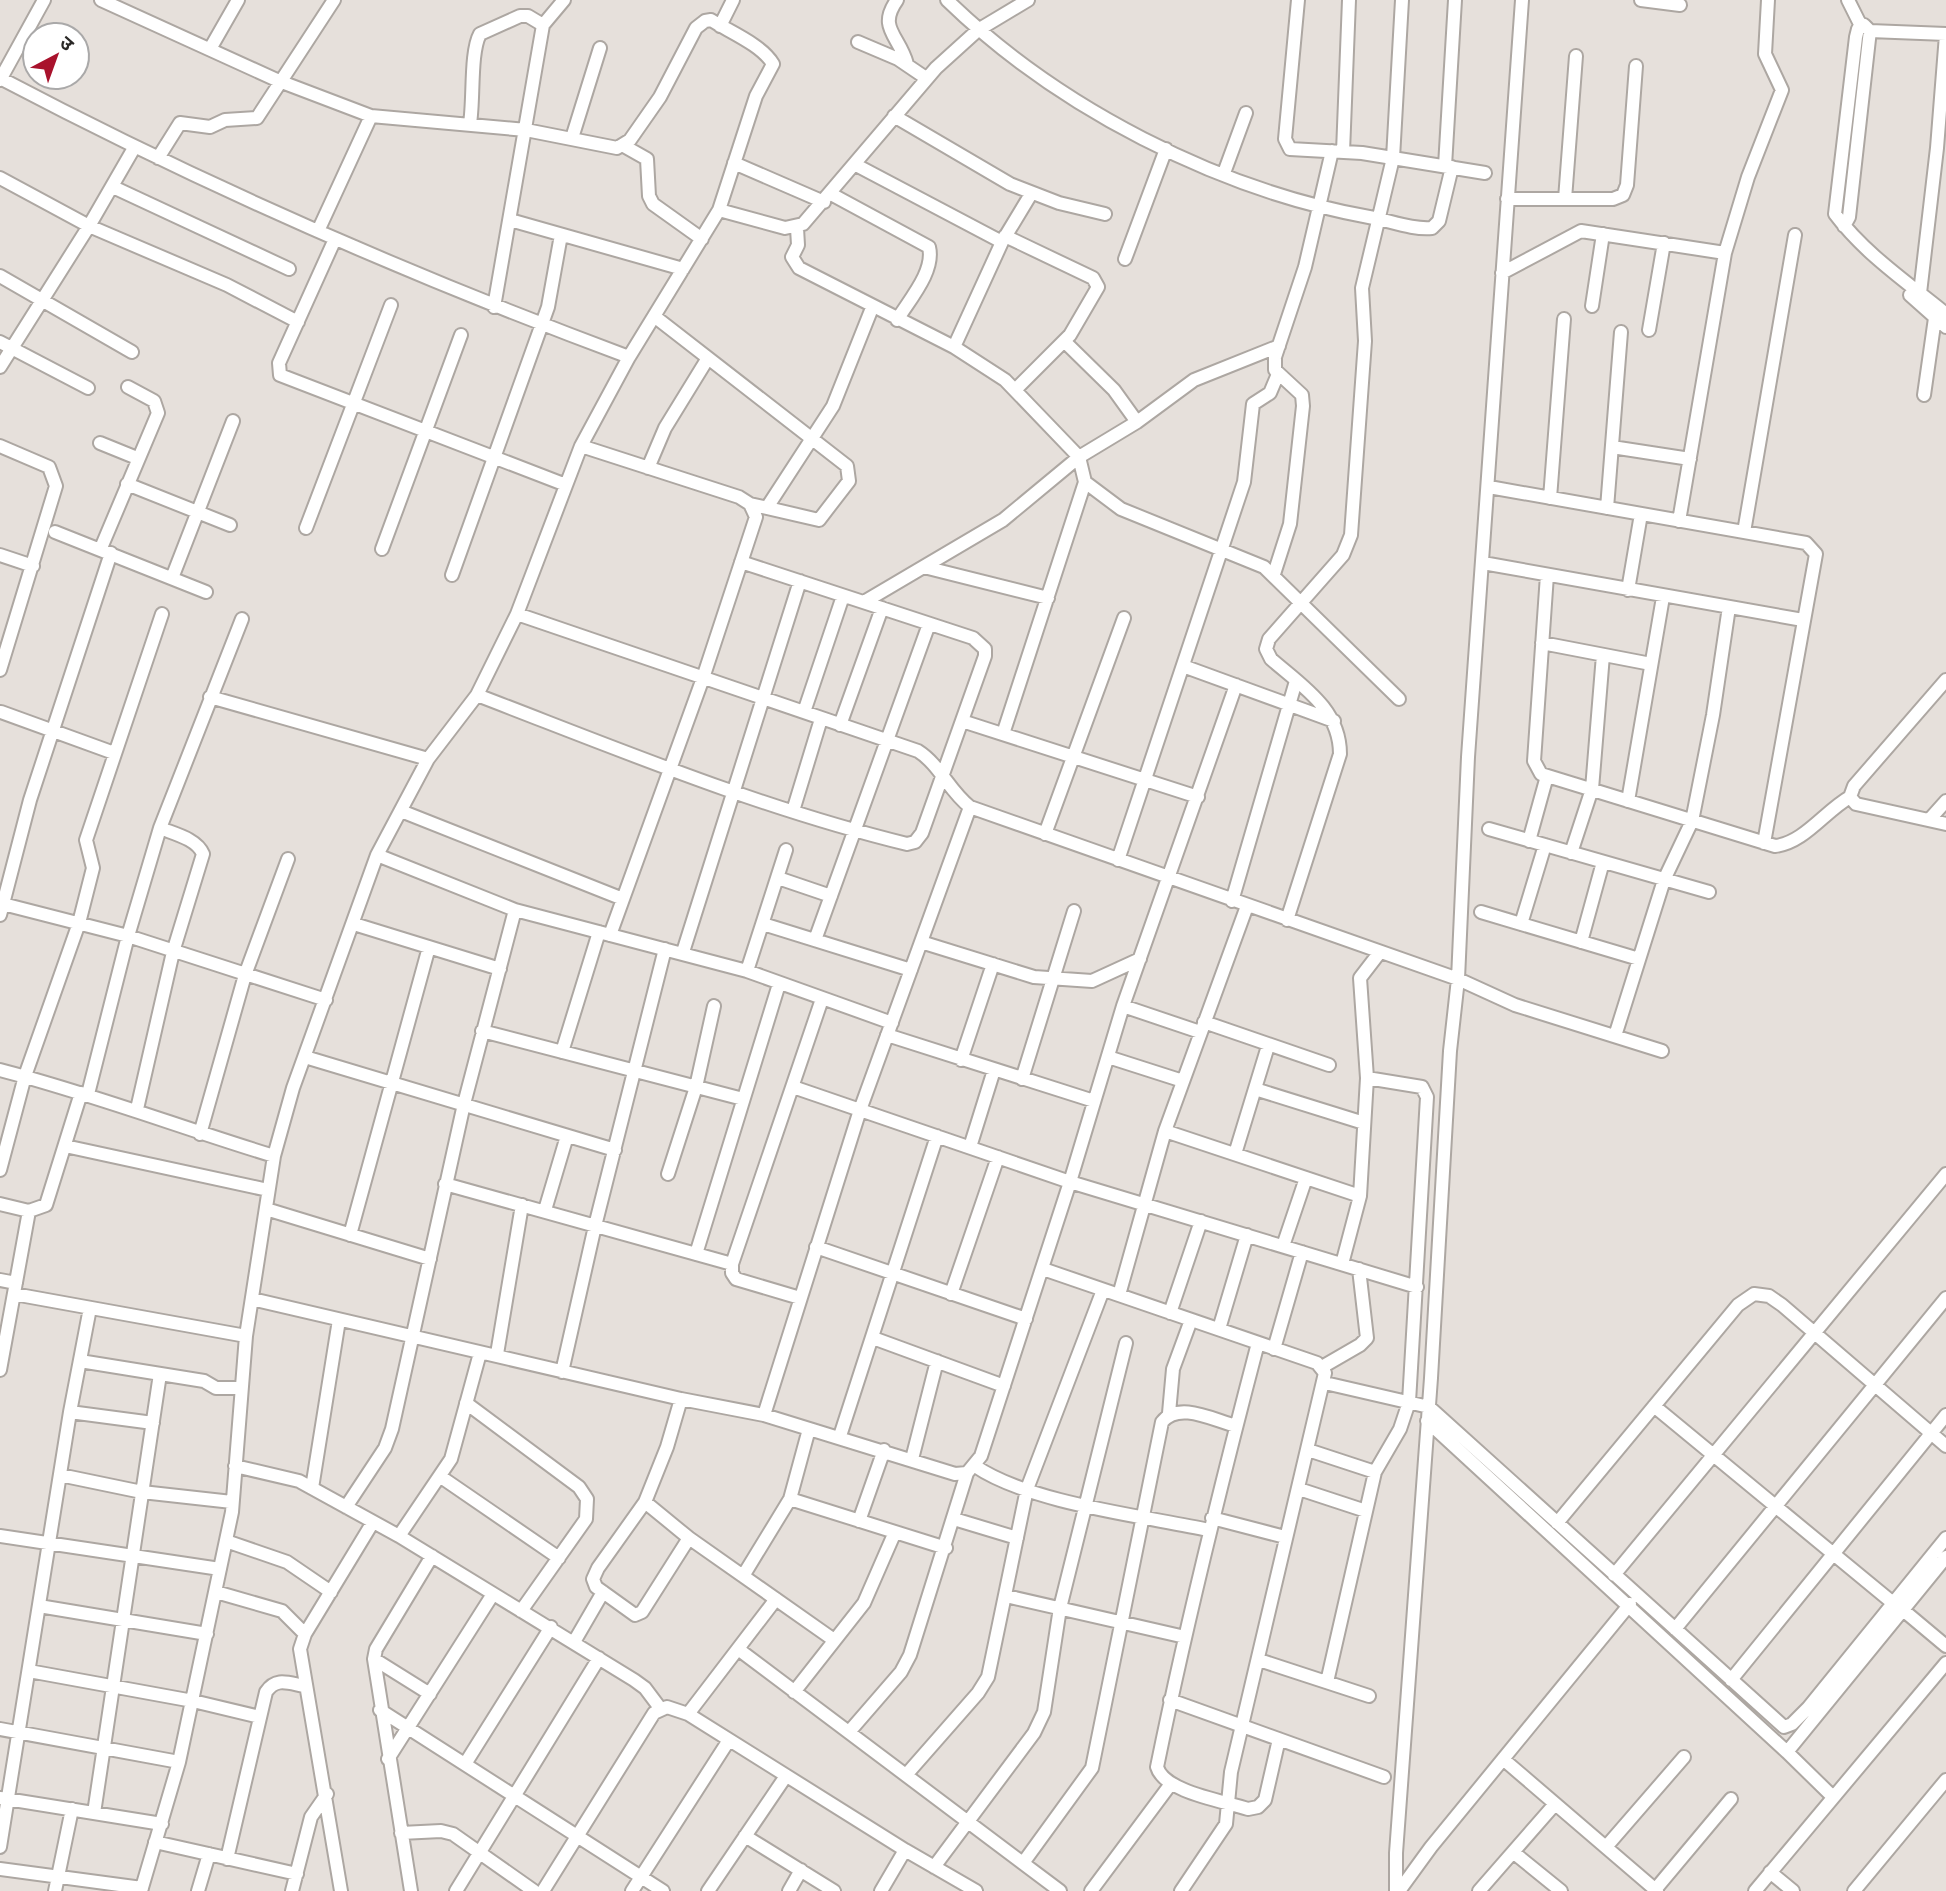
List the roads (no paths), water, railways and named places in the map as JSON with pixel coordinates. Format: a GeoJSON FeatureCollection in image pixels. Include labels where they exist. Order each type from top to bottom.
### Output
{"type":"FeatureCollection","features":[{"type":"Feature","properties":{"kind":"street"},"geometry":{"type":"LineString","coordinates":[[44,0],[0,79],[134,148],[335,239],[494,307],[629,357]]}},
{"type":"Feature","properties":{"kind":"street"},"geometry":{"type":"LineString","coordinates":[[101,0],[127,5],[210,50],[279,81],[371,116],[470,123],[572,138],[604,147],[624,146],[647,159],[649,196],[653,204],[702,239]]}},
{"type":"Feature","properties":{"kind":"street"},"geometry":{"type":"LineString","coordinates":[[210,50],[238,0]]}},
{"type":"Feature","properties":{"kind":"street"},"geometry":{"type":"LineString","coordinates":[[158,158],[180,123],[210,127],[225,120],[257,118],[334,0]]}},
{"type":"Feature","properties":{"kind":"street"},"geometry":{"type":"LineString","coordinates":[[720,26],[733,0]]}},
{"type":"Feature","properties":{"kind":"street"},"geometry":{"type":"LineString","coordinates":[[897,0],[889,12],[887,23],[901,45],[907,64]]}},
{"type":"Feature","properties":{"kind":"street"},"geometry":{"type":"LineString","coordinates":[[947,0],[978,30],[1050,83],[1167,149],[1320,208],[1427,228],[1436,225],[1448,167],[1455,0]]}},
{"type":"Feature","properties":{"kind":"street"},"geometry":{"type":"LineString","coordinates":[[719,210],[785,228],[797,228],[828,198],[926,78],[978,30],[1028,0]]}},
{"type":"Feature","properties":{"kind":"street"},"geometry":{"type":"LineString","coordinates":[[1298,0],[1287,145],[1296,151],[1337,151],[1485,173]]}},
{"type":"Feature","properties":{"kind":"street"},"geometry":{"type":"LineString","coordinates":[[1274,574],[1290,524],[1303,405],[1302,395],[1279,374],[1274,364],[1305,267],[1337,151],[1349,0]]}},
{"type":"Feature","properties":{"kind":"street"},"geometry":{"type":"LineString","coordinates":[[1287,920],[1340,754],[1334,721],[1326,708],[1271,659],[1266,649],[1269,639],[1343,555],[1351,535],[1365,341],[1361,299],[1393,158],[1402,0]]}},
{"type":"Feature","properties":{"kind":"street"},"geometry":{"type":"LineString","coordinates":[[1398,1891],[1396,1853],[1429,1407],[1450,1051],[1458,979],[1468,757],[1522,0]]}},
{"type":"Feature","properties":{"kind":"street"},"geometry":{"type":"LineString","coordinates":[[1641,0],[1680,5]]}},
{"type":"Feature","properties":{"kind":"street"},"geometry":{"type":"LineString","coordinates":[[1679,521],[1725,253],[1748,177],[1782,90],[1765,54],[1768,0]]}},
{"type":"Feature","properties":{"kind":"street"},"geometry":{"type":"LineString","coordinates":[[1848,0],[1865,28],[1849,217],[1844,226],[1886,266],[1920,293],[1941,316],[1946,327]]}},
{"type":"Feature","properties":{"kind":"street"},"geometry":{"type":"LineString","coordinates":[[494,307],[543,25],[561,1]]}},
{"type":"Feature","properties":{"kind":"street"},"geometry":{"type":"LineString","coordinates":[[470,123],[475,94],[475,47],[480,34],[520,16],[528,16],[543,25]]}},
{"type":"Feature","properties":{"kind":"street"},"geometry":{"type":"LineString","coordinates":[[0,1869],[142,1890],[179,1762],[226,1541],[232,1502],[246,1336],[268,1190],[274,1156],[305,1056],[377,855],[428,759],[477,695],[517,614],[581,446],[629,357],[719,210],[756,96],[773,64],[769,58],[711,20],[700,24],[660,97],[624,146]]}},
{"type":"Feature","properties":{"kind":"street"},"geometry":{"type":"LineString","coordinates":[[1865,28],[1946,34],[1942,146],[1920,293]]}},
{"type":"Feature","properties":{"kind":"street"},"geometry":{"type":"LineString","coordinates":[[858,42],[907,64],[926,78]]}},
{"type":"Feature","properties":{"kind":"street"},"geometry":{"type":"LineString","coordinates":[[572,138],[600,48]]}},
{"type":"Feature","properties":{"kind":"street"},"geometry":{"type":"LineString","coordinates":[[1565,199],[1576,56]]}},
{"type":"Feature","properties":{"kind":"street"},"geometry":{"type":"LineString","coordinates":[[1507,199],[1614,199],[1626,191],[1636,66]]}},
{"type":"Feature","properties":{"kind":"street"},"geometry":{"type":"LineString","coordinates":[[1224,173],[1246,113]]}},
{"type":"Feature","properties":{"kind":"street"},"geometry":{"type":"LineString","coordinates":[[318,231],[371,116]]}},
{"type":"Feature","properties":{"kind":"street"},"geometry":{"type":"LineString","coordinates":[[894,116],[1031,194],[1105,214]]}},
{"type":"Feature","properties":{"kind":"street"},"geometry":{"type":"LineString","coordinates":[[0,367],[6,346],[42,301],[113,187],[134,148]]}},
{"type":"Feature","properties":{"kind":"street"},"geometry":{"type":"LineString","coordinates":[[1125,259],[1167,149]]}},
{"type":"Feature","properties":{"kind":"street"},"geometry":{"type":"LineString","coordinates":[[734,163],[828,198],[929,247],[929,267],[897,320]]}},
{"type":"Feature","properties":{"kind":"street"},"geometry":{"type":"LineString","coordinates":[[856,164],[1004,239],[1098,282],[1064,341],[1016,389]]}},
{"type":"Feature","properties":{"kind":"street"},"geometry":{"type":"LineString","coordinates":[[0,178],[89,226],[227,285],[298,322]]}},
{"type":"Feature","properties":{"kind":"street"},"geometry":{"type":"LineString","coordinates":[[113,187],[289,269]]}},
{"type":"Feature","properties":{"kind":"street"},"geometry":{"type":"LineString","coordinates":[[954,347],[1004,239],[1031,194]]}},
{"type":"Feature","properties":{"kind":"street"},"geometry":{"type":"LineString","coordinates":[[510,220],[683,269]]}},
{"type":"Feature","properties":{"kind":"street"},"geometry":{"type":"LineString","coordinates":[[797,228],[793,263],[872,308],[954,347],[1016,389],[1079,457],[1085,482],[1003,734]]}},
{"type":"Feature","properties":{"kind":"street"},"geometry":{"type":"LineString","coordinates":[[1502,273],[1581,231],[1725,253]]}},
{"type":"Feature","properties":{"kind":"street"},"geometry":{"type":"LineString","coordinates":[[452,575],[543,325],[552,293],[561,234]]}},
{"type":"Feature","properties":{"kind":"street"},"geometry":{"type":"LineString","coordinates":[[1592,306],[1603,234]]}},
{"type":"Feature","properties":{"kind":"street"},"geometry":{"type":"LineString","coordinates":[[1744,532],[1795,235]]}},
{"type":"Feature","properties":{"kind":"street"},"geometry":{"type":"LineString","coordinates":[[335,239],[279,363],[280,375],[566,485]]}},
{"type":"Feature","properties":{"kind":"street"},"geometry":{"type":"LineString","coordinates":[[1649,330],[1664,243]]}},
{"type":"Feature","properties":{"kind":"street"},"geometry":{"type":"LineString","coordinates":[[1886,266],[1892,278],[1941,316]]}},
{"type":"Feature","properties":{"kind":"street"},"geometry":{"type":"LineString","coordinates":[[0,276],[132,352]]}},
{"type":"Feature","properties":{"kind":"street"},"geometry":{"type":"LineString","coordinates":[[306,528],[391,305]]}},
{"type":"Feature","properties":{"kind":"street"},"geometry":{"type":"LineString","coordinates":[[768,506],[833,406],[872,308]]}},
{"type":"Feature","properties":{"kind":"street"},"geometry":{"type":"LineString","coordinates":[[581,446],[739,497],[750,504],[768,506],[819,520],[849,481],[847,466],[654,316]]}},
{"type":"Feature","properties":{"kind":"street"},"geometry":{"type":"LineString","coordinates":[[1924,395],[1941,316]]}},
{"type":"Feature","properties":{"kind":"street"},"geometry":{"type":"LineString","coordinates":[[1550,498],[1564,319]]}},
{"type":"Feature","properties":{"kind":"street"},"geometry":{"type":"LineString","coordinates":[[1607,508],[1621,332]]}},
{"type":"Feature","properties":{"kind":"street"},"geometry":{"type":"LineString","coordinates":[[382,549],[461,335]]}},
{"type":"Feature","properties":{"kind":"street"},"geometry":{"type":"LineString","coordinates":[[1064,341],[1114,390],[1138,422]]}},
{"type":"Feature","properties":{"kind":"street"},"geometry":{"type":"LineString","coordinates":[[864,602],[1003,520],[1079,457],[1138,422],[1194,380],[1279,345]]}},
{"type":"Feature","properties":{"kind":"street"},"geometry":{"type":"LineString","coordinates":[[6,346],[88,388]]}},
{"type":"Feature","properties":{"kind":"street"},"geometry":{"type":"LineString","coordinates":[[648,468],[666,428],[708,358]]}},
{"type":"Feature","properties":{"kind":"street"},"geometry":{"type":"LineString","coordinates":[[1118,860],[1246,473],[1253,404],[1270,393],[1279,374]]}},
{"type":"Feature","properties":{"kind":"street"},"geometry":{"type":"LineString","coordinates":[[128,387],[153,401],[158,413],[127,484],[106,550],[30,800],[1,907],[128,936],[326,1000]]}},
{"type":"Feature","properties":{"kind":"street"},"geometry":{"type":"LineString","coordinates":[[172,578],[233,421]]}},
{"type":"Feature","properties":{"kind":"street"},"geometry":{"type":"LineString","coordinates":[[100,443],[137,458]]}},
{"type":"Feature","properties":{"kind":"street"},"geometry":{"type":"LineString","coordinates":[[0,446],[40,461],[55,476],[56,486],[0,670]]}},
{"type":"Feature","properties":{"kind":"street"},"geometry":{"type":"LineString","coordinates":[[1612,447],[1690,459]]}},
{"type":"Feature","properties":{"kind":"street"},"geometry":{"type":"LineString","coordinates":[[1085,482],[1121,509],[1220,551],[1256,563],[1274,574],[1399,699]]}},
{"type":"Feature","properties":{"kind":"street"},"geometry":{"type":"LineString","coordinates":[[127,484],[230,525]]}},
{"type":"Feature","properties":{"kind":"street"},"geometry":{"type":"LineString","coordinates":[[1489,487],[1806,543],[1814,549],[1816,554],[1764,843]]}},
{"type":"Feature","properties":{"kind":"street"},"geometry":{"type":"LineString","coordinates":[[562,1052],[605,933],[623,898],[703,678],[756,517],[750,504]]}},
{"type":"Feature","properties":{"kind":"street"},"geometry":{"type":"LineString","coordinates":[[1628,590],[1641,514]]}},
{"type":"Feature","properties":{"kind":"street"},"geometry":{"type":"LineString","coordinates":[[55,532],[106,550],[206,592]]}},
{"type":"Feature","properties":{"kind":"street"},"geometry":{"type":"LineString","coordinates":[[0,555],[33,566]]}},
{"type":"Feature","properties":{"kind":"street"},"geometry":{"type":"LineString","coordinates":[[477,695],[671,769],[793,811],[854,831],[907,844],[915,842],[922,833],[985,656],[985,649],[973,638],[741,562]]}},
{"type":"Feature","properties":{"kind":"street"},"geometry":{"type":"LineString","coordinates":[[1483,563],[1803,620]]}},
{"type":"Feature","properties":{"kind":"street"},"geometry":{"type":"LineString","coordinates":[[924,567],[1048,598]]}},
{"type":"Feature","properties":{"kind":"street"},"geometry":{"type":"LineString","coordinates":[[1547,575],[1534,761],[1537,771],[1775,846],[1794,841],[1834,806],[1850,797],[1854,786],[1946,681]]}},
{"type":"Feature","properties":{"kind":"street"},"geometry":{"type":"LineString","coordinates":[[683,952],[800,581]]}},
{"type":"Feature","properties":{"kind":"street"},"geometry":{"type":"LineString","coordinates":[[804,712],[843,596]]}},
{"type":"Feature","properties":{"kind":"street"},"geometry":{"type":"LineString","coordinates":[[1628,801],[1663,597]]}},
{"type":"Feature","properties":{"kind":"street"},"geometry":{"type":"LineString","coordinates":[[1615,1036],[1664,880],[1692,821],[1713,715],[1729,607]]}},
{"type":"Feature","properties":{"kind":"street"},"geometry":{"type":"LineString","coordinates":[[839,725],[882,608]]}},
{"type":"Feature","properties":{"kind":"street"},"geometry":{"type":"LineString","coordinates":[[0,1170],[25,1076],[79,923],[93,868],[86,840],[162,614]]}},
{"type":"Feature","properties":{"kind":"street"},"geometry":{"type":"LineString","coordinates":[[517,614],[821,719],[889,739],[931,760],[960,800],[970,807],[1458,979],[1515,1005],[1662,1051]]}},
{"type":"Feature","properties":{"kind":"street"},"geometry":{"type":"LineString","coordinates":[[1045,834],[1124,618]]}},
{"type":"Feature","properties":{"kind":"street"},"geometry":{"type":"LineString","coordinates":[[0,1204],[29,1211],[46,1205],[85,1093],[160,828],[242,619]]}},
{"type":"Feature","properties":{"kind":"street"},"geometry":{"type":"LineString","coordinates":[[815,940],[929,624]]}},
{"type":"Feature","properties":{"kind":"street"},"geometry":{"type":"LineString","coordinates":[[1542,643],[1651,664]]}},
{"type":"Feature","properties":{"kind":"street"},"geometry":{"type":"LineString","coordinates":[[1570,853],[1592,789],[1603,655]]}},
{"type":"Feature","properties":{"kind":"street"},"geometry":{"type":"LineString","coordinates":[[1183,666],[1334,721]]}},
{"type":"Feature","properties":{"kind":"street"},"geometry":{"type":"LineString","coordinates":[[1232,901],[1296,681]]}},
{"type":"Feature","properties":{"kind":"street"},"geometry":{"type":"LineString","coordinates":[[849,1732],[901,1672],[910,1655],[954,1519],[1004,1386],[1043,1269],[1124,1006],[1236,685]]}},
{"type":"Feature","properties":{"kind":"street"},"geometry":{"type":"LineString","coordinates":[[210,697],[428,759]]}},
{"type":"Feature","properties":{"kind":"street"},"geometry":{"type":"LineString","coordinates":[[1,712],[114,753]]}},
{"type":"Feature","properties":{"kind":"street"},"geometry":{"type":"LineString","coordinates":[[793,811],[821,719]]}},
{"type":"Feature","properties":{"kind":"street"},"geometry":{"type":"LineString","coordinates":[[962,720],[1198,797]]}},
{"type":"Feature","properties":{"kind":"street"},"geometry":{"type":"LineString","coordinates":[[1529,841],[1548,776]]}},
{"type":"Feature","properties":{"kind":"street"},"geometry":{"type":"LineString","coordinates":[[1850,797],[1856,804],[1946,824]]}},
{"type":"Feature","properties":{"kind":"street"},"geometry":{"type":"LineString","coordinates":[[1930,820],[1946,801]]}},
{"type":"Feature","properties":{"kind":"street"},"geometry":{"type":"LineString","coordinates":[[764,1415],[860,1110],[970,807]]}},
{"type":"Feature","properties":{"kind":"street"},"geometry":{"type":"LineString","coordinates":[[401,811],[623,898]]}},
{"type":"Feature","properties":{"kind":"street"},"geometry":{"type":"LineString","coordinates":[[136,1109],[173,952],[203,854],[200,847],[191,841],[160,828]]}},
{"type":"Feature","properties":{"kind":"street"},"geometry":{"type":"LineString","coordinates":[[1489,829],[1709,892]]}},
{"type":"Feature","properties":{"kind":"street"},"geometry":{"type":"LineString","coordinates":[[1521,924],[1545,845]]}},
{"type":"Feature","properties":{"kind":"street"},"geometry":{"type":"LineString","coordinates":[[747,971],[786,850]]}},
{"type":"Feature","properties":{"kind":"street"},"geometry":{"type":"LineString","coordinates":[[377,855],[516,910],[747,971],[822,999],[961,1060],[1094,1101]]}},
{"type":"Feature","properties":{"kind":"street"},"geometry":{"type":"LineString","coordinates":[[200,1133],[245,975],[288,859]]}},
{"type":"Feature","properties":{"kind":"street"},"geometry":{"type":"LineString","coordinates":[[1581,942],[1604,862]]}},
{"type":"Feature","properties":{"kind":"street"},"geometry":{"type":"LineString","coordinates":[[778,878],[831,896]]}},
{"type":"Feature","properties":{"kind":"street"},"geometry":{"type":"LineString","coordinates":[[1119,1295],[1165,1130],[1247,906]]}},
{"type":"Feature","properties":{"kind":"street"},"geometry":{"type":"LineString","coordinates":[[346,1507],[384,1448],[392,1429],[464,1104],[516,910]]}},
{"type":"Feature","properties":{"kind":"street"},"geometry":{"type":"LineString","coordinates":[[1022,1079],[1074,911]]}},
{"type":"Feature","properties":{"kind":"street"},"geometry":{"type":"LineString","coordinates":[[1481,912],[1639,959]]}},
{"type":"Feature","properties":{"kind":"street"},"geometry":{"type":"LineString","coordinates":[[763,923],[911,970]]}},
{"type":"Feature","properties":{"kind":"street"},"geometry":{"type":"LineString","coordinates":[[354,924],[500,969]]}},
{"type":"Feature","properties":{"kind":"street"},"geometry":{"type":"LineString","coordinates":[[921,942],[1052,979],[1099,979],[1130,961],[1140,959]]}},
{"type":"Feature","properties":{"kind":"street"},"geometry":{"type":"LineString","coordinates":[[350,1235],[429,947]]}},
{"type":"Feature","properties":{"kind":"street"},"geometry":{"type":"LineString","coordinates":[[562,1372],[595,1226],[665,949]]}},
{"type":"Feature","properties":{"kind":"street"},"geometry":{"type":"LineString","coordinates":[[1342,1264],[1360,1196],[1367,1078],[1360,978],[1380,952]]}},
{"type":"Feature","properties":{"kind":"street"},"geometry":{"type":"LineString","coordinates":[[961,1060],[993,964]]}},
{"type":"Feature","properties":{"kind":"street"},"geometry":{"type":"LineString","coordinates":[[696,1254],[779,984]]}},
{"type":"Feature","properties":{"kind":"street"},"geometry":{"type":"LineString","coordinates":[[800,1298],[736,1279],[732,1273],[732,1264],[822,999]]}},
{"type":"Feature","properties":{"kind":"street"},"geometry":{"type":"LineString","coordinates":[[668,1174],[696,1087],[715,1006]]}},
{"type":"Feature","properties":{"kind":"street"},"geometry":{"type":"LineString","coordinates":[[1124,1006],[1329,1065]]}},
{"type":"Feature","properties":{"kind":"street"},"geometry":{"type":"LineString","coordinates":[[482,1031],[743,1099]]}},
{"type":"Feature","properties":{"kind":"street"},"geometry":{"type":"LineString","coordinates":[[1235,1154],[1268,1046]]}},
{"type":"Feature","properties":{"kind":"street"},"geometry":{"type":"LineString","coordinates":[[305,1056],[615,1150]]}},
{"type":"Feature","properties":{"kind":"street"},"geometry":{"type":"LineString","coordinates":[[1108,1057],[1183,1081]]}},
{"type":"Feature","properties":{"kind":"street"},"geometry":{"type":"LineString","coordinates":[[0,1070],[136,1109],[274,1156]]}},
{"type":"Feature","properties":{"kind":"street"},"geometry":{"type":"LineString","coordinates":[[970,1147],[994,1070]]}},
{"type":"Feature","properties":{"kind":"street"},"geometry":{"type":"LineString","coordinates":[[1326,1682],[1375,1472],[1399,1429],[1409,1402],[1417,1287],[1427,1097],[1422,1087],[1413,1084],[1367,1078]]}},
{"type":"Feature","properties":{"kind":"street"},"geometry":{"type":"LineString","coordinates":[[793,1087],[1070,1182],[1417,1287]]}},
{"type":"Feature","properties":{"kind":"street"},"geometry":{"type":"LineString","coordinates":[[1255,1089],[1364,1123]]}},
{"type":"Feature","properties":{"kind":"street"},"geometry":{"type":"LineString","coordinates":[[1165,1130],[1360,1196]]}},
{"type":"Feature","properties":{"kind":"street"},"geometry":{"type":"LineString","coordinates":[[545,1210],[567,1136]]}},
{"type":"Feature","properties":{"kind":"street"},"geometry":{"type":"LineString","coordinates":[[840,1436],[937,1136]]}},
{"type":"Feature","properties":{"kind":"street"},"geometry":{"type":"LineString","coordinates":[[65,1146],[268,1190]]}},
{"type":"Feature","properties":{"kind":"street"},"geometry":{"type":"LineString","coordinates":[[951,1294],[998,1157]]}},
{"type":"Feature","properties":{"kind":"street"},"geometry":{"type":"LineString","coordinates":[[1614,1575],[1946,1174]]}},
{"type":"Feature","properties":{"kind":"street"},"geometry":{"type":"LineString","coordinates":[[1283,1246],[1306,1178]]}},
{"type":"Feature","properties":{"kind":"street"},"geometry":{"type":"LineString","coordinates":[[445,1184],[732,1264]]}},
{"type":"Feature","properties":{"kind":"street"},"geometry":{"type":"LineString","coordinates":[[498,1354],[522,1205]]}},
{"type":"Feature","properties":{"kind":"street"},"geometry":{"type":"LineString","coordinates":[[265,1209],[430,1259]]}},
{"type":"Feature","properties":{"kind":"street"},"geometry":{"type":"LineString","coordinates":[[0,1370],[4,1320],[15,1288],[29,1211]]}},
{"type":"Feature","properties":{"kind":"street"},"geometry":{"type":"LineString","coordinates":[[1170,1313],[1201,1221]]}},
{"type":"Feature","properties":{"kind":"street"},"geometry":{"type":"LineString","coordinates":[[1219,1329],[1247,1235]]}},
{"type":"Feature","properties":{"kind":"street"},"geometry":{"type":"LineString","coordinates":[[816,1247],[1026,1319]]}},
{"type":"Feature","properties":{"kind":"street"},"geometry":{"type":"LineString","coordinates":[[1274,1349],[1302,1252]]}},
{"type":"Feature","properties":{"kind":"street"},"geometry":{"type":"LineString","coordinates":[[1043,1269],[1322,1367]]}},
{"type":"Feature","properties":{"kind":"street"},"geometry":{"type":"LineString","coordinates":[[1322,1367],[1367,1338],[1359,1269]]}},
{"type":"Feature","properties":{"kind":"street"},"geometry":{"type":"LineString","coordinates":[[0,1280],[15,1288],[90,1308],[246,1336]]}},
{"type":"Feature","properties":{"kind":"street"},"geometry":{"type":"LineString","coordinates":[[906,1775],[978,1693],[988,1677],[1027,1489],[1103,1290]]}},
{"type":"Feature","properties":{"kind":"street"},"geometry":{"type":"LineString","coordinates":[[1557,1523],[1747,1296],[1761,1293],[1769,1296],[1815,1333],[1946,1446]]}},
{"type":"Feature","properties":{"kind":"street"},"geometry":{"type":"LineString","coordinates":[[1675,1629],[1946,1298]]}},
{"type":"Feature","properties":{"kind":"street"},"geometry":{"type":"LineString","coordinates":[[252,1299],[480,1353],[498,1354],[562,1372],[681,1399],[764,1415],[840,1436],[956,1474],[971,1470],[995,1480],[1087,1505],[1285,1537]]}},
{"type":"Feature","properties":{"kind":"street"},"geometry":{"type":"LineString","coordinates":[[0,1847],[4,1798],[19,1732],[70,1412],[90,1308]]}},
{"type":"Feature","properties":{"kind":"street"},"geometry":{"type":"LineString","coordinates":[[312,1488],[340,1320]]}},
{"type":"Feature","properties":{"kind":"street"},"geometry":{"type":"LineString","coordinates":[[1023,1863],[1087,1780],[1092,1768],[1162,1422],[1169,1413],[1173,1369],[1191,1320]]}},
{"type":"Feature","properties":{"kind":"street"},"geometry":{"type":"LineString","coordinates":[[873,1338],[1004,1386]]}},
{"type":"Feature","properties":{"kind":"street"},"geometry":{"type":"LineString","coordinates":[[934,1867],[1034,1733],[1044,1712],[1060,1608],[1126,1343]]}},
{"type":"Feature","properties":{"kind":"street"},"geometry":{"type":"LineString","coordinates":[[1258,1343],[1210,1524],[1170,1700],[1157,1768],[1159,1776],[1170,1786],[1248,1809],[1258,1807],[1265,1800],[1279,1739]]}},
{"type":"Feature","properties":{"kind":"street"},"geometry":{"type":"LineString","coordinates":[[400,1536],[442,1477],[451,1459],[480,1353]]}},
{"type":"Feature","properties":{"kind":"street"},"geometry":{"type":"LineString","coordinates":[[80,1361],[204,1381],[216,1388],[241,1388]]}},
{"type":"Feature","properties":{"kind":"street"},"geometry":{"type":"LineString","coordinates":[[912,1459],[937,1361]]}},
{"type":"Feature","properties":{"kind":"street"},"geometry":{"type":"LineString","coordinates":[[1181,1891],[1226,1824],[1230,1803],[1228,1791],[1242,1727],[1285,1537],[1325,1383],[1322,1367]]}},
{"type":"Feature","properties":{"kind":"street"},"geometry":{"type":"LineString","coordinates":[[94,1813],[160,1374]]}},
{"type":"Feature","properties":{"kind":"street"},"geometry":{"type":"LineString","coordinates":[[1325,1383],[1429,1407],[1777,1723],[1789,1727],[1946,1557]]}},
{"type":"Feature","properties":{"kind":"street"},"geometry":{"type":"LineString","coordinates":[[681,1399],[667,1447],[645,1502],[593,1579],[603,1592],[635,1615],[642,1612],[689,1538]]}},
{"type":"Feature","properties":{"kind":"street"},"geometry":{"type":"LineString","coordinates":[[466,1402],[579,1487],[587,1499],[586,1519],[521,1611]]}},
{"type":"Feature","properties":{"kind":"street"},"geometry":{"type":"LineString","coordinates":[[1654,1406],[1946,1646]]}},
{"type":"Feature","properties":{"kind":"street"},"geometry":{"type":"LineString","coordinates":[[1169,1413],[1181,1411],[1236,1426]]}},
{"type":"Feature","properties":{"kind":"street"},"geometry":{"type":"LineString","coordinates":[[70,1412],[153,1423]]}},
{"type":"Feature","properties":{"kind":"street"},"geometry":{"type":"LineString","coordinates":[[1731,1680],[1946,1415]]}},
{"type":"Feature","properties":{"kind":"street"},"geometry":{"type":"LineString","coordinates":[[1427,1421],[1630,1604],[1833,1797]]}},
{"type":"Feature","properties":{"kind":"street"},"geometry":{"type":"LineString","coordinates":[[743,1576],[790,1499],[809,1429]]}},
{"type":"Feature","properties":{"kind":"street"},"geometry":{"type":"LineString","coordinates":[[859,1521],[884,1450]]}},
{"type":"Feature","properties":{"kind":"street"},"geometry":{"type":"LineString","coordinates":[[1308,1450],[1375,1472]]}},
{"type":"Feature","properties":{"kind":"street"},"geometry":{"type":"LineString","coordinates":[[235,1466],[286,1476],[400,1536],[551,1627],[645,1688],[660,1708],[688,1714],[974,1890]]}},
{"type":"Feature","properties":{"kind":"street"},"geometry":{"type":"LineString","coordinates":[[60,1475],[142,1492],[232,1502]]}},
{"type":"Feature","properties":{"kind":"street"},"geometry":{"type":"LineString","coordinates":[[442,1477],[559,1558]]}},
{"type":"Feature","properties":{"kind":"street"},"geometry":{"type":"LineString","coordinates":[[1299,1489],[1366,1511]]}},
{"type":"Feature","properties":{"kind":"street"},"geometry":{"type":"LineString","coordinates":[[790,1499],[946,1548]]}},
{"type":"Feature","properties":{"kind":"street"},"geometry":{"type":"LineString","coordinates":[[645,1502],[689,1538],[834,1640]]}},
{"type":"Feature","properties":{"kind":"street"},"geometry":{"type":"LineString","coordinates":[[954,1519],[1017,1538]]}},
{"type":"Feature","properties":{"kind":"street"},"geometry":{"type":"LineString","coordinates":[[341,1891],[327,1794],[304,1686],[300,1649],[305,1634],[373,1522]]}},
{"type":"Feature","properties":{"kind":"street"},"geometry":{"type":"LineString","coordinates":[[794,1692],[864,1603],[895,1532]]}},
{"type":"Feature","properties":{"kind":"street"},"geometry":{"type":"LineString","coordinates":[[0,1536],[133,1553],[220,1569]]}},
{"type":"Feature","properties":{"kind":"street"},"geometry":{"type":"LineString","coordinates":[[1787,1752],[1946,1538]]}},
{"type":"Feature","properties":{"kind":"street"},"geometry":{"type":"LineString","coordinates":[[226,1541],[287,1562],[331,1592]]}},
{"type":"Feature","properties":{"kind":"street"},"geometry":{"type":"LineString","coordinates":[[411,1891],[380,1710],[374,1659],[376,1649],[432,1556]]}},
{"type":"Feature","properties":{"kind":"street"},"geometry":{"type":"LineString","coordinates":[[216,1592],[282,1611],[305,1634]]}},
{"type":"Feature","properties":{"kind":"street"},"geometry":{"type":"LineString","coordinates":[[574,1642],[603,1592]]}},
{"type":"Feature","properties":{"kind":"street"},"geometry":{"type":"LineString","coordinates":[[388,1759],[493,1594]]}},
{"type":"Feature","properties":{"kind":"street"},"geometry":{"type":"LineString","coordinates":[[1006,1596],[1185,1637]]}},
{"type":"Feature","properties":{"kind":"street"},"geometry":{"type":"LineString","coordinates":[[688,1714],[776,1599]]}},
{"type":"Feature","properties":{"kind":"street"},"geometry":{"type":"LineString","coordinates":[[1398,1891],[1630,1604]]}},
{"type":"Feature","properties":{"kind":"street"},"geometry":{"type":"LineString","coordinates":[[39,1606],[207,1634]]}},
{"type":"Feature","properties":{"kind":"street"},"geometry":{"type":"LineString","coordinates":[[465,1765],[551,1627]]}},
{"type":"Feature","properties":{"kind":"street"},"geometry":{"type":"LineString","coordinates":[[738,1649],[1060,1891]]}},
{"type":"Feature","properties":{"kind":"street"},"geometry":{"type":"LineString","coordinates":[[456,1891],[599,1658]]}},
{"type":"Feature","properties":{"kind":"street"},"geometry":{"type":"LineString","coordinates":[[374,1659],[430,1694]]}},
{"type":"Feature","properties":{"kind":"street"},"geometry":{"type":"LineString","coordinates":[[1259,1660],[1369,1696]]}},
{"type":"Feature","properties":{"kind":"street"},"geometry":{"type":"LineString","coordinates":[[1755,1891],[1946,1663]]}},
{"type":"Feature","properties":{"kind":"street"},"geometry":{"type":"LineString","coordinates":[[29,1671],[193,1701],[260,1717]]}},
{"type":"Feature","properties":{"kind":"street"},"geometry":{"type":"LineString","coordinates":[[227,1859],[266,1692],[272,1684],[280,1681],[304,1686]]}},
{"type":"Feature","properties":{"kind":"street"},"geometry":{"type":"LineString","coordinates":[[1170,1700],[1384,1777]]}},
{"type":"Feature","properties":{"kind":"street"},"geometry":{"type":"LineString","coordinates":[[543,1891],[575,1836],[660,1708]]}},
{"type":"Feature","properties":{"kind":"street"},"geometry":{"type":"LineString","coordinates":[[380,1710],[663,1891]]}},
{"type":"Feature","properties":{"kind":"street"},"geometry":{"type":"LineString","coordinates":[[0,1729],[179,1762]]}},
{"type":"Feature","properties":{"kind":"street"},"geometry":{"type":"LineString","coordinates":[[632,1891],[729,1740]]}},
{"type":"Feature","properties":{"kind":"street"},"geometry":{"type":"LineString","coordinates":[[1606,1847],[1684,1757]]}},
{"type":"Feature","properties":{"kind":"street"},"geometry":{"type":"LineString","coordinates":[[1503,1759],[1655,1890],[1731,1800]]}},
{"type":"Feature","properties":{"kind":"street"},"geometry":{"type":"LineString","coordinates":[[708,1891],[786,1776]]}},
{"type":"Feature","properties":{"kind":"street"},"geometry":{"type":"LineString","coordinates":[[1854,1891],[1946,1780]]}},
{"type":"Feature","properties":{"kind":"street"},"geometry":{"type":"LineString","coordinates":[[1091,1891],[1170,1786]]}},
{"type":"Feature","properties":{"kind":"street"},"geometry":{"type":"LineString","coordinates":[[292,1891],[311,1817],[327,1794]]}},
{"type":"Feature","properties":{"kind":"street"},"geometry":{"type":"LineString","coordinates":[[4,1798],[162,1824]]}},
{"type":"Feature","properties":{"kind":"street"},"geometry":{"type":"LineString","coordinates":[[1479,1891],[1555,1804]]}},
{"type":"Feature","properties":{"kind":"street"},"geometry":{"type":"LineString","coordinates":[[54,1891],[72,1809]]}},
{"type":"Feature","properties":{"kind":"street"},"geometry":{"type":"LineString","coordinates":[[401,1833],[441,1831],[453,1834],[534,1891]]}},
{"type":"Feature","properties":{"kind":"street"},"geometry":{"type":"LineString","coordinates":[[745,1836],[834,1891]]}},
{"type":"Feature","properties":{"kind":"street"},"geometry":{"type":"LineString","coordinates":[[155,1842],[297,1874]]}},
{"type":"Feature","properties":{"kind":"street"},"geometry":{"type":"LineString","coordinates":[[881,1891],[905,1850]]}},
{"type":"Feature","properties":{"kind":"street"},"geometry":{"type":"LineString","coordinates":[[1513,1852],[1561,1891]]}},
{"type":"Feature","properties":{"kind":"street"},"geometry":{"type":"LineString","coordinates":[[198,1891],[209,1854]]}},
{"type":"Feature","properties":{"kind":"street"},"geometry":{"type":"LineString","coordinates":[[789,1891],[801,1870]]}},
{"type":"Feature","properties":{"kind":"street"},"geometry":{"type":"LineString","coordinates":[[1770,1872],[1793,1891]]}}]}
